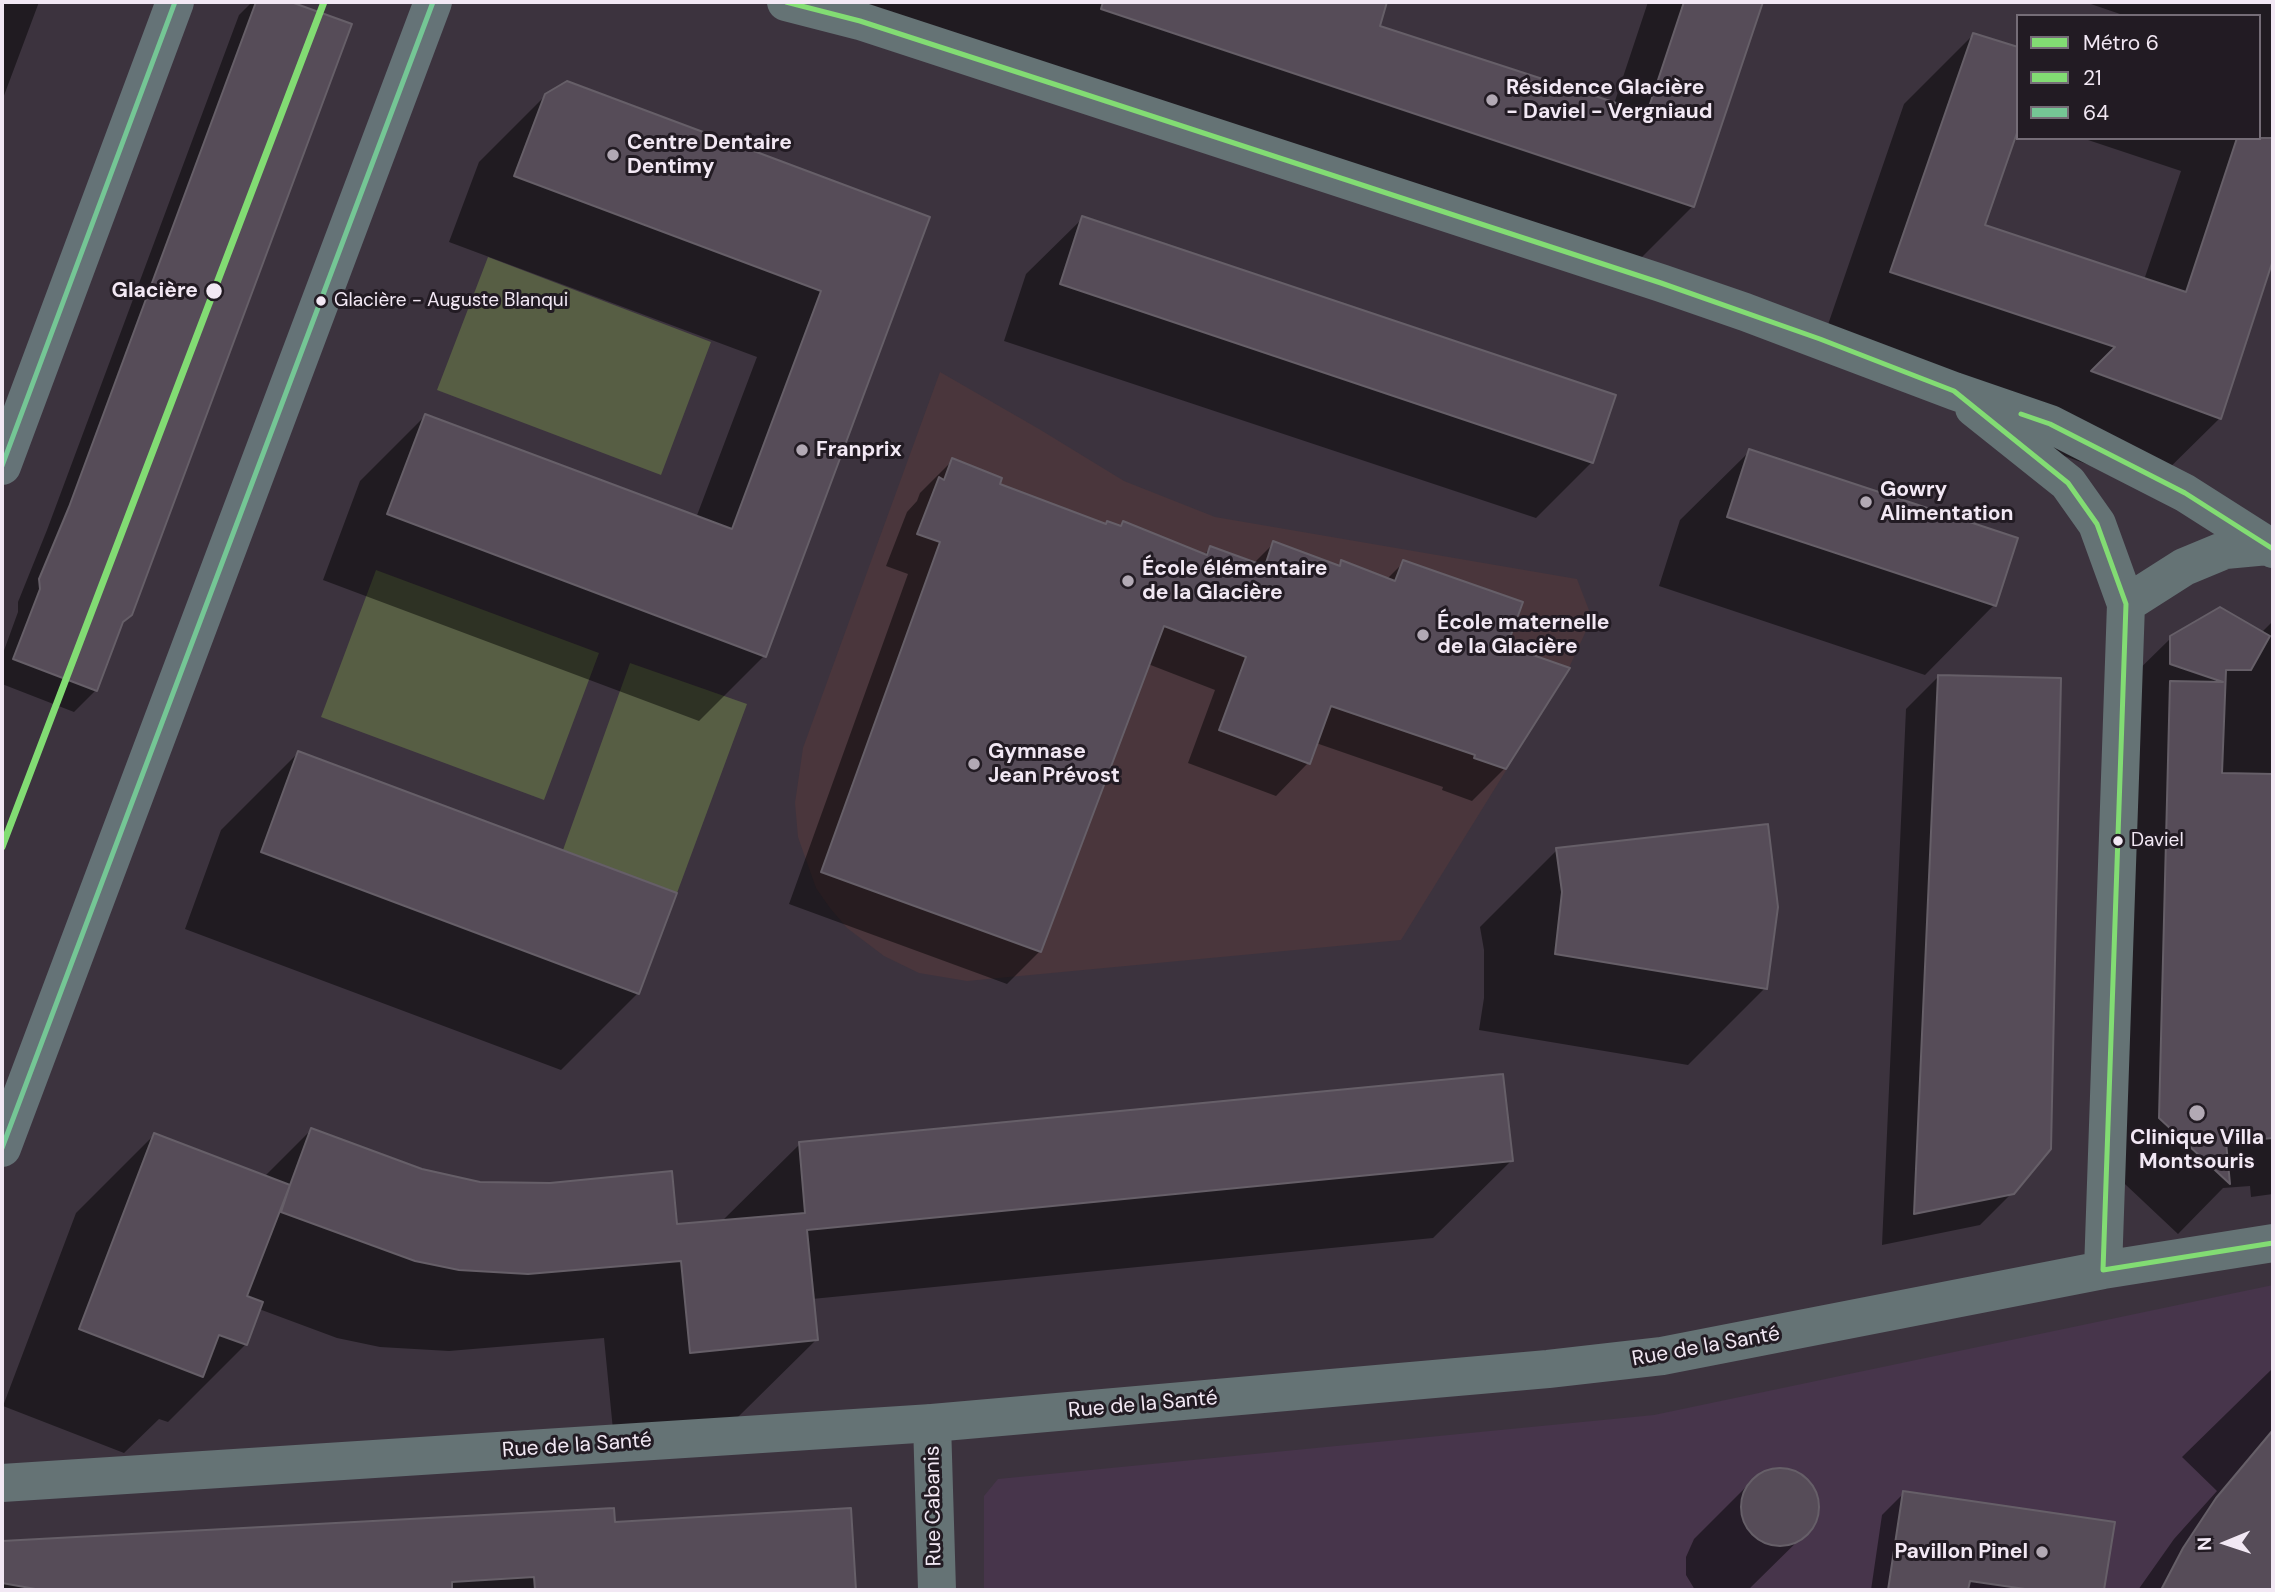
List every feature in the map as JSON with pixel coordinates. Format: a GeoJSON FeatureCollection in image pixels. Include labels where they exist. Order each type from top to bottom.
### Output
{"type":"FeatureCollection","features":[{"type":"Feature","properties":{"kind":"main road"},"geometry":{"type":"LineString","coordinates":[[2,467],[175,2]]}},
{"type":"Feature","properties":{"kind":"main road"},"geometry":{"type":"LineString","coordinates":[[2,1149],[433,2]]}},
{"type":"Feature","properties":{"kind":"street"},"geometry":{"type":"LineString","coordinates":[[786,2],[860,21],[1682,290],[1820,339],[1954,391],[2050,424],[2185,493],[2272,545]]}},
{"type":"Feature","properties":{"kind":"street"},"geometry":{"type":"LineString","coordinates":[[1954,391],[2068,483],[2097,524],[2126,604],[2103,1270]]}},
{"type":"Feature","properties":{"kind":"street"},"geometry":{"type":"LineString","coordinates":[[2126,604],[2184,567],[2204,558],[2225,550],[2272,545]]}},
{"type":"Feature","properties":{"kind":"street","name":"Rue de la Santé"},"geometry":{"type":"LineString","coordinates":[[2,1483],[932,1423],[1548,1369],[1662,1356],[2103,1270],[2273,1243]]}},
{"type":"Feature","properties":{"kind":"street","name":"Rue Cabanis"},"geometry":{"type":"LineString","coordinates":[[932,1423],[937,1590]]}},
{"type":"Feature","properties":{"kind":"shaded area"},"geometry":{"type":"Polygon","coordinates":[[[940,372],[1124,481],[1215,517],[1577,579],[1592,618],[1567,672],[1401,940],[967,981],[919,973],[884,956],[847,928],[830,908],[816,888],[798,837],[795,803],[803,748],[940,372]]]}},
{"type":"Feature","properties":{"kind":"shaded area"},"geometry":{"type":"Polygon","coordinates":[[[2273,1285],[2273,1590],[984,1590],[984,1496],[998,1479],[1654,1415],[2273,1285]]]}},
{"type":"Feature","properties":{"kind":"green space"},"geometry":{"type":"Polygon","coordinates":[[[488,257],[711,342],[661,475],[437,390],[488,257]]]}},
{"type":"Feature","properties":{"kind":"green space"},"geometry":{"type":"Polygon","coordinates":[[[376,570],[599,653],[544,800],[321,717],[376,570]]]}},
{"type":"Feature","properties":{"kind":"green space"},"geometry":{"type":"Polygon","coordinates":[[[630,663],[747,704],[677,893],[563,850],[630,663]]]}},
{"type":"Feature","properties":{"kind":"building","name":"Glacière"},"geometry":{"type":"Polygon","coordinates":[[[256,2],[291,2],[352,24],[132,615],[123,622],[97,691],[13,659],[40,589],[39,579],[69,507],[256,2]]]}},
{"type":"Feature","properties":{"kind":"building","name":"Résidence Glacière - Daviel - Vergniaud"},"geometry":{"type":"Polygon","coordinates":[[[1103,2],[1387,2],[1380,26],[1647,113],[1684,2],[1763,2],[1694,207],[1101,9],[1103,2]]]}},
{"type":"Feature","properties":{"kind":"building"},"geometry":{"type":"Polygon","coordinates":[[[1973,33],[2016,46],[2016,136],[1985,225],[2186,292],[2236,140],[2273,138],[2273,260],[2221,419],[2091,371],[2115,347],[1890,272],[1973,33]]]}},
{"type":"Feature","properties":{"kind":"building"},"geometry":{"type":"Polygon","coordinates":[[[567,81],[930,217],[766,657],[387,514],[425,414],[732,529],[821,291],[514,176],[545,94],[567,81]]]}},
{"type":"Feature","properties":{"kind":"building"},"geometry":{"type":"Polygon","coordinates":[[[1082,216],[1616,395],[1593,463],[1060,284],[1082,216]]]}},
{"type":"Feature","properties":{"kind":"building"},"geometry":{"type":"Polygon","coordinates":[[[1749,449],[2018,538],[1996,606],[1727,517],[1749,449]]]}},
{"type":"Feature","properties":{"kind":"building"},"geometry":{"type":"Polygon","coordinates":[[[952,458],[1002,478],[1000,484],[1106,524],[1107,521],[1121,526],[1123,521],[1207,555],[1210,546],[1265,566],[1273,541],[1340,566],[1341,560],[1395,581],[1403,560],[1523,602],[1507,646],[1570,668],[1506,769],[1474,758],[1475,755],[1331,706],[1310,764],[1219,730],[1246,657],[1164,626],[1041,952],[821,872],[940,542],[917,534],[939,477],[944,480],[952,458]]]}},
{"type":"Feature","properties":{"kind":"building"},"geometry":{"type":"Polygon","coordinates":[[[2220,607],[2270,636],[2251,670],[2226,670],[2222,773],[2273,774],[2273,1138],[2226,1142],[2230,1184],[2159,1118],[2170,681],[2223,682],[2170,664],[2170,636],[2220,607]]]}},
{"type":"Feature","properties":{"kind":"building"},"geometry":{"type":"Polygon","coordinates":[[[1938,675],[2061,678],[2051,1149],[2014,1194],[1914,1214],[1938,675]]]}},
{"type":"Feature","properties":{"kind":"building"},"geometry":{"type":"Polygon","coordinates":[[[298,751],[677,893],[639,994],[261,852],[298,751]]]}},
{"type":"Feature","properties":{"kind":"building"},"geometry":{"type":"Polygon","coordinates":[[[1768,824],[1778,907],[1767,989],[1555,954],[1562,892],[1556,848],[1768,824]]]}},
{"type":"Feature","properties":{"kind":"building"},"geometry":{"type":"Polygon","coordinates":[[[1503,1074],[1513,1161],[807,1230],[818,1340],[690,1353],[681,1261],[528,1274],[459,1270],[415,1261],[281,1212],[311,1128],[422,1169],[480,1182],[550,1183],[672,1171],[677,1224],[805,1213],[799,1142],[1503,1074]]]}},
{"type":"Feature","properties":{"kind":"building"},"geometry":{"type":"Polygon","coordinates":[[[154,1133],[290,1185],[247,1296],[263,1302],[247,1345],[219,1335],[203,1377],[79,1329],[154,1133]]]}},
{"type":"Feature","properties":{"kind":"building"},"geometry":{"type":"Polygon","coordinates":[[[2273,1430],[2273,1590],[2161,1590],[2183,1548],[2216,1498],[2273,1430]]]}},
{"type":"Feature","properties":{"kind":"building"},"geometry":{"type":"Polygon","coordinates":[[[1780,1468],[1795,1471],[1808,1479],[1816,1492],[1819,1507],[1816,1522],[1808,1535],[1795,1543],[1780,1546],[1765,1543],[1752,1535],[1744,1522],[1741,1507],[1744,1492],[1752,1479],[1765,1471],[1780,1468]]]}},
{"type":"Feature","properties":{"kind":"building"},"geometry":{"type":"Polygon","coordinates":[[[1903,1491],[2115,1522],[2104,1590],[2032,1590],[1970,1581],[1968,1590],[1888,1590],[1903,1491]]]}},
{"type":"Feature","properties":{"kind":"building"},"geometry":{"type":"Polygon","coordinates":[[[614,1508],[615,1522],[851,1508],[856,1590],[535,1590],[534,1577],[452,1582],[452,1590],[41,1590],[2,1583],[2,1541],[614,1508]]]}},
{"type":"Feature","properties":{"kind":"metro line","name":"6"},"geometry":{"type":"LineString","coordinates":[[2,847],[324,2]]}},
{"type":"Feature","properties":{"kind":"transit line","name":"64"},"geometry":{"type":"LineString","coordinates":[[2,466],[175,2]]}},
{"type":"Feature","properties":{"kind":"transit line","name":"64"},"geometry":{"type":"LineString","coordinates":[[2,1148],[433,2]]}},
{"type":"Feature","properties":{"kind":"transit line","name":"21"},"geometry":{"type":"LineString","coordinates":[[786,2],[860,21],[1063,87],[1661,283],[1820,339],[1954,391],[2068,483],[2097,524],[2126,604],[2103,1270],[2273,1243]]}},
{"type":"Feature","properties":{"kind":"transit line","name":"21"},"geometry":{"type":"LineString","coordinates":[[2021,414],[2050,424],[2185,493],[2273,549]]}},
{"type":"Feature","properties":{"kind":"place","name":"Résidence Glacière - Daviel - Vergniaud"},"geometry":{"type":"Point","coordinates":[1492,100]}},
{"type":"Feature","properties":{"kind":"place","name":"Centre Dentaire Dentimy"},"geometry":{"type":"Point","coordinates":[613,155]}},
{"type":"Feature","properties":{"kind":"place","name":"Glacière"},"geometry":{"type":"Point","coordinates":[214,291]}},
{"type":"Feature","properties":{"kind":"place","name":"Glacière - Auguste Blanqui"},"geometry":{"type":"Point","coordinates":[321,301]}},
{"type":"Feature","properties":{"kind":"place","name":"Franprix"},"geometry":{"type":"Point","coordinates":[802,450]}},
{"type":"Feature","properties":{"kind":"place","name":"Gowry Alimentation"},"geometry":{"type":"Point","coordinates":[1866,502]}},
{"type":"Feature","properties":{"kind":"place","name":"École élémentaire de la Glacière"},"geometry":{"type":"Point","coordinates":[1128,581]}},
{"type":"Feature","properties":{"kind":"place","name":"École maternelle de la Glacière"},"geometry":{"type":"Point","coordinates":[1423,635]}},
{"type":"Feature","properties":{"kind":"place","name":"Gymnase Jean Prévost"},"geometry":{"type":"Point","coordinates":[974,764]}},
{"type":"Feature","properties":{"kind":"place","name":"Daviel"},"geometry":{"type":"Point","coordinates":[2118,841]}},
{"type":"Feature","properties":{"kind":"place","name":"Clinique Villa Montsouris"},"geometry":{"type":"Point","coordinates":[2197,1113]}},
{"type":"Feature","properties":{"kind":"place","name":"Pavillon Pinel"},"geometry":{"type":"Point","coordinates":[2042,1552]}}]}
